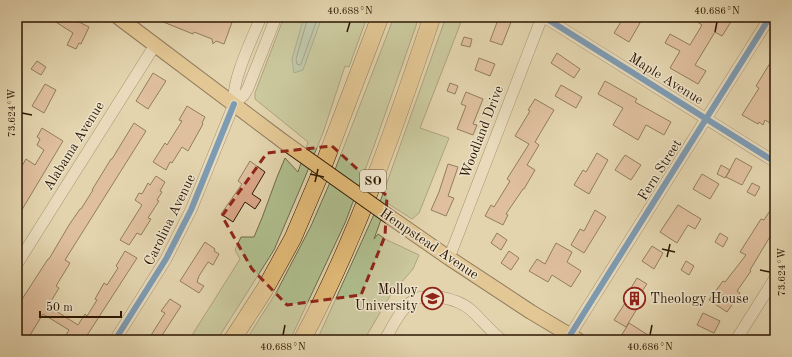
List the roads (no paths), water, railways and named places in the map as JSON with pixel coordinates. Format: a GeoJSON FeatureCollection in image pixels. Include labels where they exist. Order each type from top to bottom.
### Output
{"type":"FeatureCollection","features":[{"type":"Feature","properties":{"kind":"highway"},"geometry":{"type":"LineString","coordinates":[[232,340],[265,289],[293,238],[316,183],[380,17]]}},
{"type":"Feature","properties":{"kind":"highway","name":"SO"},"geometry":{"type":"LineString","coordinates":[[302,340],[326,294],[355,228],[388,142],[432,17]]}},
{"type":"Feature","properties":{"kind":"main road","name":"Hempstead Avenue"},"geometry":{"type":"LineString","coordinates":[[124,19],[155,45],[284,142],[449,258],[572,338]]}},
{"type":"Feature","properties":{"kind":"street"},"geometry":{"type":"LineString","coordinates":[[234,104],[233,96],[235,83],[261,17]]}},
{"type":"Feature","properties":{"kind":"street"},"geometry":{"type":"LineString","coordinates":[[234,104],[244,95],[248,88],[276,17]]}},
{"type":"Feature","properties":{"kind":"street","name":"Maple Avenue"},"geometry":{"type":"LineString","coordinates":[[543,17],[775,162]]}},
{"type":"Feature","properties":{"kind":"street","name":"Woodland Drive"},"geometry":{"type":"LineString","coordinates":[[449,258],[543,17]]}},
{"type":"Feature","properties":{"kind":"street","name":"Fern Street"},"geometry":{"type":"LineString","coordinates":[[572,338],[770,17]]}},
{"type":"Feature","properties":{"kind":"street","name":"Alabama Avenue"},"geometry":{"type":"LineString","coordinates":[[17,264],[155,45]]}},
{"type":"Feature","properties":{"kind":"street","name":"Carolina Avenue"},"geometry":{"type":"LineString","coordinates":[[115,340],[166,259],[191,210],[234,104]]}},
{"type":"Feature","properties":{"kind":"street"},"geometry":{"type":"LineString","coordinates":[[736,340],[775,278]]}},
{"type":"Feature","properties":{"kind":"street"},"geometry":{"type":"LineString","coordinates":[[385,340],[399,315],[410,303],[420,297],[433,296],[446,298],[471,310],[491,336],[502,340]]}},
{"type":"Feature","properties":{"kind":"water"},"geometry":{"type":"Polygon","coordinates":[[[304,17],[322,17],[303,70],[294,73],[292,59],[304,17]]]}},
{"type":"Feature","properties":{"kind":"place","name":"Molloy University"},"geometry":{"type":"Point","coordinates":[433,298]}},
{"type":"Feature","properties":{"kind":"place","name":"Theology House"},"geometry":{"type":"Point","coordinates":[635,299]}}]}
